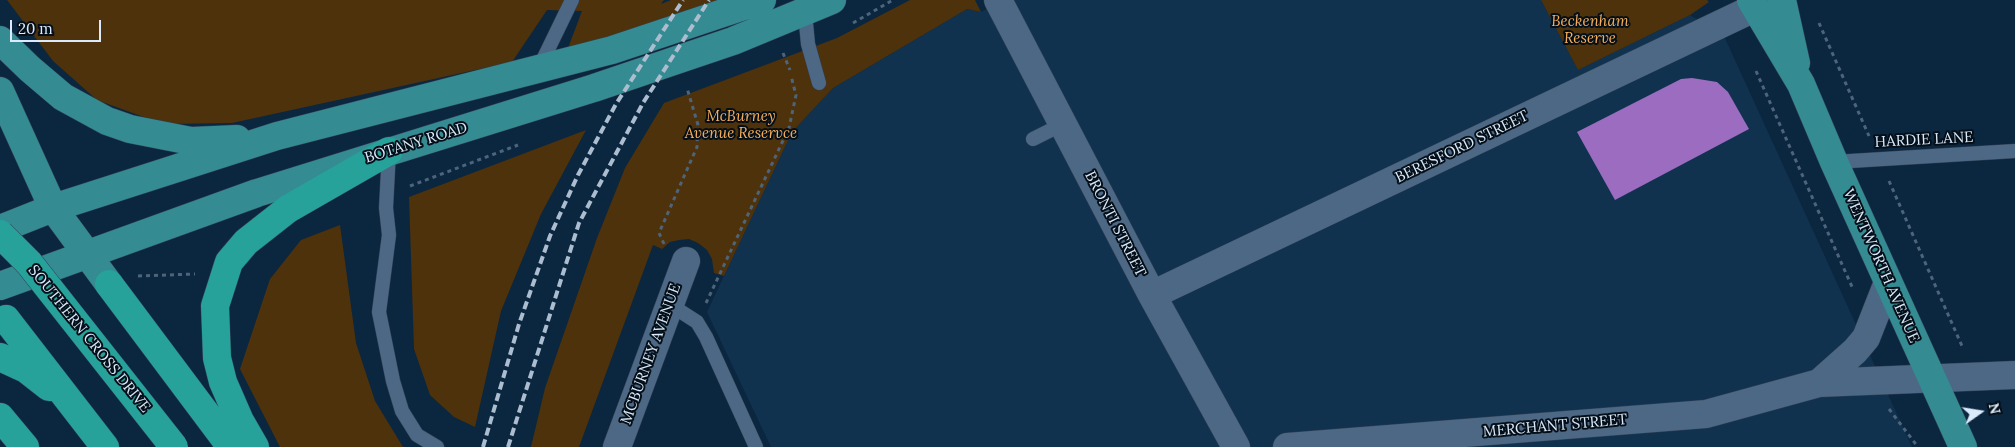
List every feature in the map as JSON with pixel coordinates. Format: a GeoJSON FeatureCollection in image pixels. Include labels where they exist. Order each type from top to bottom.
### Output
{"type":"FeatureCollection","features":[{"type":"Feature","properties":{"kind":"highway"},"geometry":{"type":"LineString","coordinates":[[255,447],[240,421],[226,390],[217,358],[215,306],[230,262],[246,242],[288,209],[388,151]]}},
{"type":"Feature","properties":{"kind":"highway","name":"SOUTHERN CROSS DRIVE"},"geometry":{"type":"LineString","coordinates":[[0,230],[174,447]]}},
{"type":"Feature","properties":{"kind":"highway"},"geometry":{"type":"LineString","coordinates":[[109,284],[231,447]]}},
{"type":"Feature","properties":{"kind":"highway"},"geometry":{"type":"LineString","coordinates":[[3,315],[105,447]]}},
{"type":"Feature","properties":{"kind":"highway"},"geometry":{"type":"LineString","coordinates":[[0,357],[26,370],[72,404]]}},
{"type":"Feature","properties":{"kind":"highway"},"geometry":{"type":"LineString","coordinates":[[0,417],[25,447]]}},
{"type":"Feature","properties":{"kind":"main road"},"geometry":{"type":"LineString","coordinates":[[0,230],[54,208],[277,136],[413,100],[538,71],[612,50],[762,0]]}},
{"type":"Feature","properties":{"kind":"main road","name":"BOTANY ROAD"},"geometry":{"type":"LineString","coordinates":[[0,286],[257,193],[594,88],[733,41],[805,13],[832,0]]}},
{"type":"Feature","properties":{"kind":"main road","name":"WENTWORTH AVENUE"},"geometry":{"type":"LineString","coordinates":[[1782,0],[1801,84]]}},
{"type":"Feature","properties":{"kind":"main road","name":"WENTWORTH AVENUE"},"geometry":{"type":"LineString","coordinates":[[1759,3],[1801,84],[1834,162],[1963,447]]}},
{"type":"Feature","properties":{"kind":"main road"},"geometry":{"type":"LineString","coordinates":[[0,40],[63,97],[108,121],[130,129],[191,142],[277,136]]}},
{"type":"Feature","properties":{"kind":"main road"},"geometry":{"type":"LineString","coordinates":[[0,91],[54,208],[109,284]]}},
{"type":"Feature","properties":{"kind":"street","name":"BRONTI STREET"},"geometry":{"type":"LineString","coordinates":[[998,0],[1152,295],[1236,447]]}},
{"type":"Feature","properties":{"kind":"street","name":"BERESFORD STREET"},"geometry":{"type":"LineString","coordinates":[[1152,295],[1759,3]]}},
{"type":"Feature","properties":{"kind":"street","name":"MCBURNEY AVENUE"},"geometry":{"type":"LineString","coordinates":[[617,447],[686,261]]}},
{"type":"Feature","properties":{"kind":"street","name":"MERCHANT STREET"},"geometry":{"type":"LineString","coordinates":[[1819,383],[1855,351],[1866,338],[1888,282]]}},
{"type":"Feature","properties":{"kind":"street","name":"MERCHANT STREET"},"geometry":{"type":"LineString","coordinates":[[1288,447],[1706,414],[1819,383],[1933,380],[2015,375]]}},
{"type":"Feature","properties":{"kind":"lane"},"geometry":{"type":"LineString","coordinates":[[538,71],[572,0]]}},
{"type":"Feature","properties":{"kind":"lane"},"geometry":{"type":"LineString","coordinates":[[805,13],[808,44],[819,83]]}},
{"type":"Feature","properties":{"kind":"lane"},"geometry":{"type":"LineString","coordinates":[[1034,139],[1063,124]]}},
{"type":"Feature","properties":{"kind":"lane"},"geometry":{"type":"LineString","coordinates":[[388,151],[387,194],[389,235],[379,312],[385,346],[402,411],[417,435],[437,447]]}},
{"type":"Feature","properties":{"kind":"lane","name":"HARDIE LANE"},"geometry":{"type":"LineString","coordinates":[[1834,162],[2015,151]]}},
{"type":"Feature","properties":{"kind":"lane"},"geometry":{"type":"LineString","coordinates":[[670,304],[697,322],[706,337],[756,447]]}},
{"type":"Feature","properties":{"kind":"path"},"geometry":{"type":"LineString","coordinates":[[849,25],[893,0]]}},
{"type":"Feature","properties":{"kind":"path"},"geometry":{"type":"LineString","coordinates":[[774,55],[808,44]]}},
{"type":"Feature","properties":{"kind":"path"},"geometry":{"type":"LineString","coordinates":[[703,309],[788,128],[796,95],[783,52]]}},
{"type":"Feature","properties":{"kind":"path"},"geometry":{"type":"LineString","coordinates":[[1754,66],[1856,297]]}},
{"type":"Feature","properties":{"kind":"path"},"geometry":{"type":"LineString","coordinates":[[677,88],[686,85],[698,125],[697,147],[659,233],[664,244],[686,261]]}},
{"type":"Feature","properties":{"kind":"path"},"geometry":{"type":"LineString","coordinates":[[387,194],[524,143]]}},
{"type":"Feature","properties":{"kind":"path"},"geometry":{"type":"LineString","coordinates":[[135,276],[198,274]]}},
{"type":"Feature","properties":{"kind":"path"},"geometry":{"type":"LineString","coordinates":[[1889,409],[1918,447]]}},
{"type":"Feature","properties":{"kind":"shaded area"},"geometry":{"type":"Polygon","coordinates":[[[1003,0],[1541,0],[1578,70],[1690,15],[1724,36],[1912,447],[771,447],[707,312],[792,132],[833,88],[967,9],[981,12],[1003,0]]]}},
{"type":"Feature","properties":{"kind":"green space"},"geometry":{"type":"Polygon","coordinates":[[[7,0],[664,0],[661,4],[671,0],[729,0],[640,31],[568,48],[582,11],[547,10],[512,62],[232,123],[163,124],[97,100],[53,61],[7,0]]]}},
{"type":"Feature","properties":{"kind":"green space","name":"McBurney Avenue Reservce"},"geometry":{"type":"Polygon","coordinates":[[[910,0],[975,0],[981,12],[967,9],[833,88],[792,132],[724,276],[714,273],[712,259],[707,250],[689,239],[670,242],[662,249],[653,245],[579,447],[531,447],[545,388],[597,238],[625,168],[664,103],[837,38],[910,0]]]}},
{"type":"Feature","properties":{"kind":"green space","name":"Beckenham Reserve"},"geometry":{"type":"Polygon","coordinates":[[[1541,0],[1707,0],[1709,2],[1690,15],[1578,70],[1541,0]]]}},
{"type":"Feature","properties":{"kind":"green space"},"geometry":{"type":"Polygon","coordinates":[[[586,130],[541,214],[501,311],[475,427],[454,417],[430,395],[414,349],[409,197],[586,130]]]}},
{"type":"Feature","properties":{"kind":"green space"},"geometry":{"type":"Polygon","coordinates":[[[340,225],[356,343],[375,401],[403,447],[280,447],[240,369],[270,279],[301,240],[340,225]]]}},
{"type":"Feature","properties":{"kind":"building"},"geometry":{"type":"Polygon","coordinates":[[[1692,78],[1717,82],[1728,92],[1749,129],[1615,200],[1577,132],[1681,79],[1692,78]]]}},
{"type":"Feature","properties":{"kind":"railway"},"geometry":{"type":"LineString","coordinates":[[483,447],[519,324],[550,236],[578,175],[616,104],[683,0]]}},
{"type":"Feature","properties":{"kind":"railway"},"geometry":{"type":"LineString","coordinates":[[508,447],[579,223],[643,103],[709,0]]}}]}
